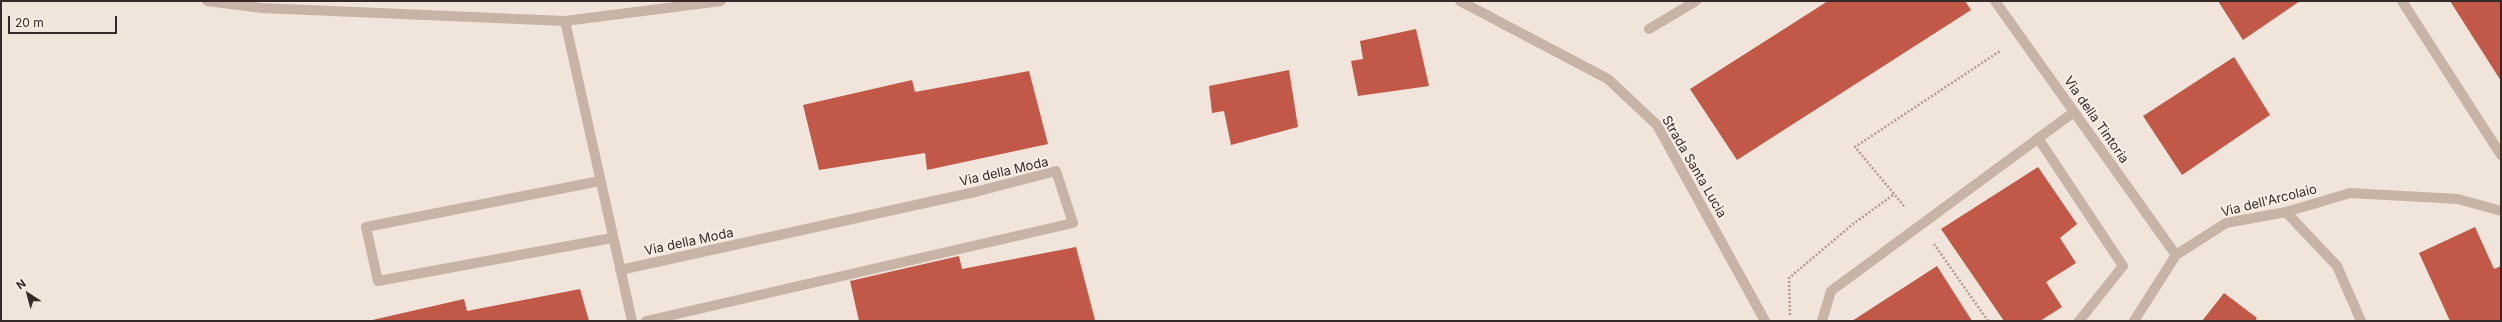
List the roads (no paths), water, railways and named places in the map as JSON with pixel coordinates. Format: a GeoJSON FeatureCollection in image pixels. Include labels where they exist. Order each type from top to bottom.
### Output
{"type":"FeatureCollection","features":[{"type":"Feature","properties":{"kind":"street"},"geometry":{"type":"LineString","coordinates":[[207,1],[262,8],[565,21],[721,1]]}},
{"type":"Feature","properties":{"kind":"street","name":"Strada Santa Lucia"},"geometry":{"type":"LineString","coordinates":[[1460,1],[1608,79],[1657,125],[1765,321]]}},
{"type":"Feature","properties":{"kind":"street"},"geometry":{"type":"LineString","coordinates":[[1649,30],[1696,1]]}},
{"type":"Feature","properties":{"kind":"street","name":"Via della Tintoria"},"geometry":{"type":"LineString","coordinates":[[1995,1],[2176,255]]}},
{"type":"Feature","properties":{"kind":"street"},"geometry":{"type":"LineString","coordinates":[[2402,1],[2501,155]]}},
{"type":"Feature","properties":{"kind":"street"},"geometry":{"type":"LineString","coordinates":[[565,21],[612,238],[632,321]]}},
{"type":"Feature","properties":{"kind":"street"},"geometry":{"type":"LineString","coordinates":[[1822,321],[1831,291],[2074,112]]}},
{"type":"Feature","properties":{"kind":"street"},"geometry":{"type":"LineString","coordinates":[[2038,138],[2122,266],[2078,321]]}},
{"type":"Feature","properties":{"kind":"street","name":"Via della Moda"},"geometry":{"type":"LineString","coordinates":[[620,270],[976,192],[1056,172],[1072,223],[646,321]]}},
{"type":"Feature","properties":{"kind":"street"},"geometry":{"type":"LineString","coordinates":[[600,181],[366,227],[378,281],[612,238]]}},
{"type":"Feature","properties":{"kind":"street","name":"Via dell'Arcolaio"},"geometry":{"type":"LineString","coordinates":[[2134,321],[2176,255],[2226,223],[2286,212],[2350,193],[2458,199],[2501,211]]}},
{"type":"Feature","properties":{"kind":"street"},"geometry":{"type":"LineString","coordinates":[[2286,212],[2337,266],[2361,321]]}}]}
